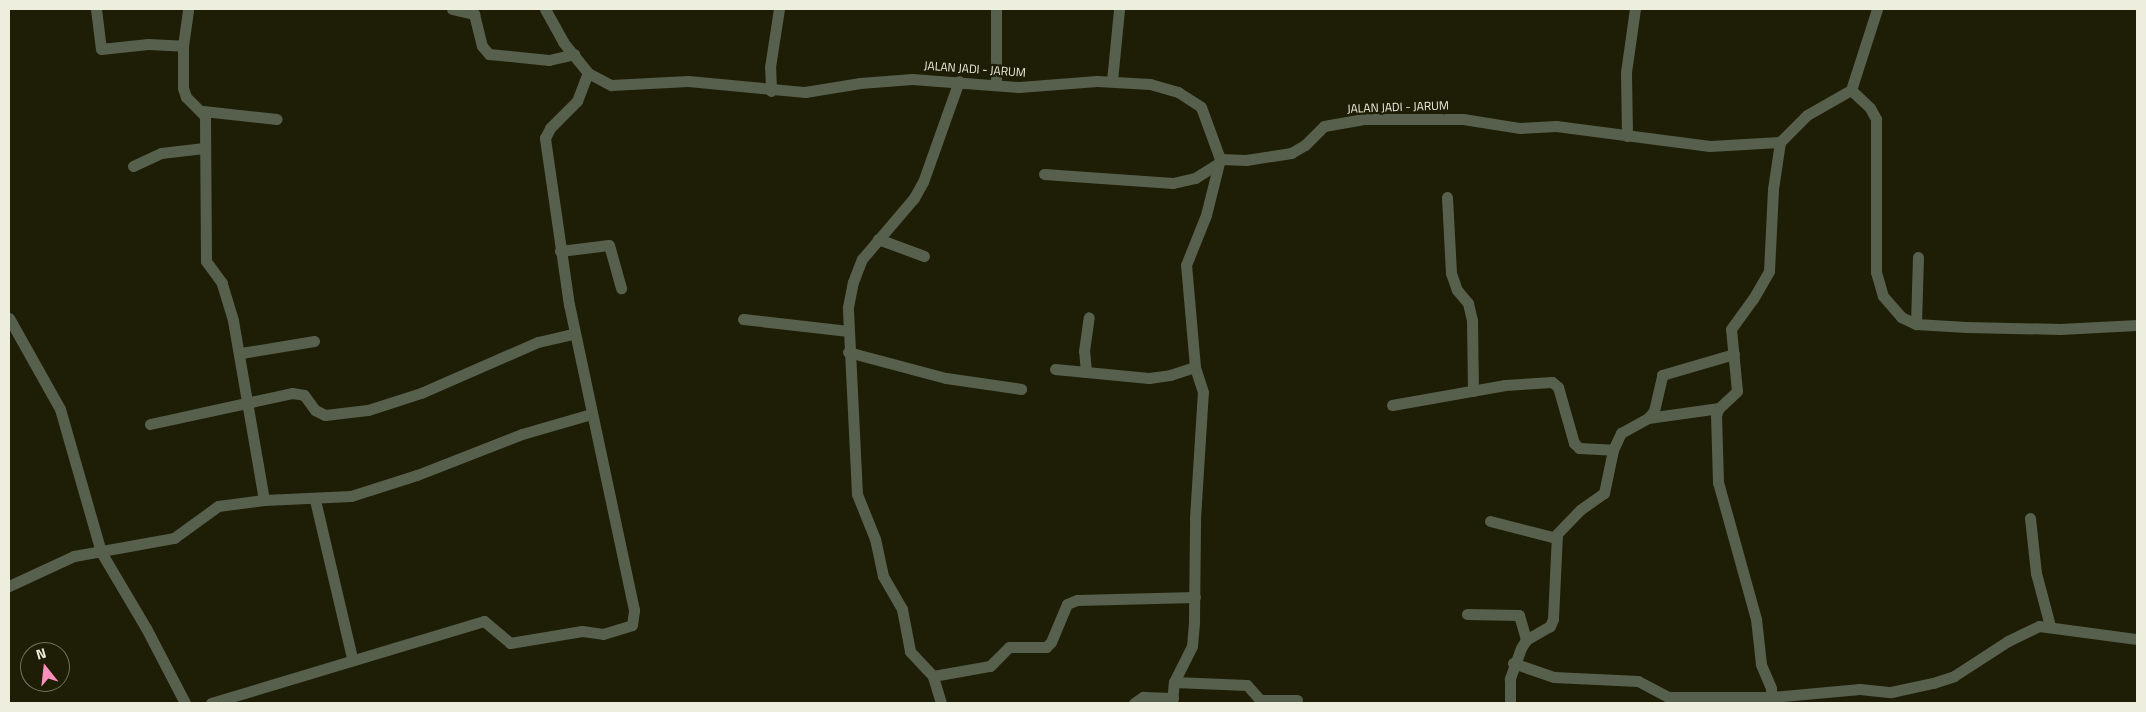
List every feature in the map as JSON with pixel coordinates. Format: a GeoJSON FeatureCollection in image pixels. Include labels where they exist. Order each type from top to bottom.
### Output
{"type":"FeatureCollection","features":[{"type":"Feature","properties":{"kind":"street"},"geometry":{"type":"LineString","coordinates":[[96,9],[101,49],[148,44],[183,46]]}},
{"type":"Feature","properties":{"kind":"street"},"geometry":{"type":"LineString","coordinates":[[188,9],[183,46],[183,93],[203,111],[277,119]]}},
{"type":"Feature","properties":{"kind":"street"},"geometry":{"type":"LineString","coordinates":[[452,9],[474,14],[482,46],[489,54],[549,60],[574,54]]}},
{"type":"Feature","properties":{"kind":"street","name":"JALAN JADI - JARUM"},"geometry":{"type":"LineString","coordinates":[[545,9],[552,25],[588,73],[611,85],[688,81],[771,91],[822,91],[860,83],[912,79],[959,81],[1019,87],[1112,81],[1150,84],[1192,100],[1206,115],[1219,161],[1246,160],[1291,153],[1305,145],[1324,126],[1362,119],[1463,119],[1520,128],[1556,126],[1710,146],[1780,142]]}},
{"type":"Feature","properties":{"kind":"street"},"geometry":{"type":"LineString","coordinates":[[771,91],[770,67],[779,9]]}},
{"type":"Feature","properties":{"kind":"street"},"geometry":{"type":"LineString","coordinates":[[996,9],[996,86]]}},
{"type":"Feature","properties":{"kind":"street"},"geometry":{"type":"LineString","coordinates":[[1112,81],[1119,9]]}},
{"type":"Feature","properties":{"kind":"street"},"geometry":{"type":"LineString","coordinates":[[1627,136],[1626,72],[1635,9]]}},
{"type":"Feature","properties":{"kind":"street"},"geometry":{"type":"LineString","coordinates":[[1772,700],[1761,664],[1756,619],[1718,482],[1716,416],[1719,408],[1737,391],[1731,329],[1769,271],[1772,204],[1780,142],[1807,115],[1852,90],[1877,9]]}},
{"type":"Feature","properties":{"kind":"street"},"geometry":{"type":"LineString","coordinates":[[211,703],[352,658],[484,620],[510,643],[582,631],[604,634],[632,627],[634,610],[574,334],[560,251],[545,138],[550,128],[577,101],[588,73]]}},
{"type":"Feature","properties":{"kind":"street"},"geometry":{"type":"LineString","coordinates":[[941,703],[933,676],[910,651],[902,609],[883,576],[875,539],[857,494],[848,331],[853,282],[862,259],[914,198],[923,182],[959,81]]}},
{"type":"Feature","properties":{"kind":"street"},"geometry":{"type":"LineString","coordinates":[[1852,90],[1874,113],[1877,126],[1875,196],[1879,288],[1901,317],[1916,324],[2060,329],[2137,325]]}},
{"type":"Feature","properties":{"kind":"street"},"geometry":{"type":"LineString","coordinates":[[203,111],[206,261],[222,283],[241,353],[264,500]]}},
{"type":"Feature","properties":{"kind":"street"},"geometry":{"type":"LineString","coordinates":[[133,166],[161,153],[204,148]]}},
{"type":"Feature","properties":{"kind":"street"},"geometry":{"type":"LineString","coordinates":[[1044,174],[1173,183],[1195,178],[1219,161]]}},
{"type":"Feature","properties":{"kind":"street"},"geometry":{"type":"LineString","coordinates":[[1134,703],[1143,697],[1173,701],[1174,682],[1192,646],[1195,597],[1195,518],[1203,388],[1195,366],[1186,265],[1206,216],[1219,161]]}},
{"type":"Feature","properties":{"kind":"street"},"geometry":{"type":"LineString","coordinates":[[1448,197],[1451,274],[1457,290],[1468,303],[1472,320],[1473,391]]}},
{"type":"Feature","properties":{"kind":"street"},"geometry":{"type":"LineString","coordinates":[[878,238],[924,256]]}},
{"type":"Feature","properties":{"kind":"street"},"geometry":{"type":"LineString","coordinates":[[560,251],[609,246],[621,288]]}},
{"type":"Feature","properties":{"kind":"street"},"geometry":{"type":"LineString","coordinates":[[1916,324],[1918,257]]}},
{"type":"Feature","properties":{"kind":"street"},"geometry":{"type":"LineString","coordinates":[[1086,372],[1084,351],[1088,317]]}},
{"type":"Feature","properties":{"kind":"street"},"geometry":{"type":"LineString","coordinates":[[9,318],[60,409],[101,552],[142,620],[185,703]]}},
{"type":"Feature","properties":{"kind":"street"},"geometry":{"type":"LineString","coordinates":[[743,319],[848,331]]}},
{"type":"Feature","properties":{"kind":"street"},"geometry":{"type":"LineString","coordinates":[[150,424],[248,401],[300,393],[325,415],[368,410],[421,393],[538,342],[574,334]]}},
{"type":"Feature","properties":{"kind":"street"},"geometry":{"type":"LineString","coordinates":[[241,353],[314,341]]}},
{"type":"Feature","properties":{"kind":"street"},"geometry":{"type":"LineString","coordinates":[[848,352],[946,378],[1021,389]]}},
{"type":"Feature","properties":{"kind":"street"},"geometry":{"type":"LineString","coordinates":[[1648,418],[1658,401],[1662,375],[1734,354]]}},
{"type":"Feature","properties":{"kind":"street"},"geometry":{"type":"LineString","coordinates":[[1055,369],[1149,378],[1170,375],[1195,366]]}},
{"type":"Feature","properties":{"kind":"street"},"geometry":{"type":"LineString","coordinates":[[1392,405],[1473,391],[1552,382],[1558,387],[1574,443],[1579,448],[1613,450]]}},
{"type":"Feature","properties":{"kind":"street"},"geometry":{"type":"LineString","coordinates":[[1510,703],[1513,663],[1526,640],[1545,630],[1553,619],[1556,538],[1568,521],[1604,494],[1613,450],[1622,433],[1648,418],[1719,408]]}},
{"type":"Feature","properties":{"kind":"street"},"geometry":{"type":"LineString","coordinates":[[9,586],[74,556],[174,538],[218,506],[264,500],[315,500],[370,490],[522,434],[591,414]]}},
{"type":"Feature","properties":{"kind":"street"},"geometry":{"type":"LineString","coordinates":[[315,500],[352,658]]}},
{"type":"Feature","properties":{"kind":"street"},"geometry":{"type":"LineString","coordinates":[[2030,518],[2036,573],[2050,626]]}},
{"type":"Feature","properties":{"kind":"street"},"geometry":{"type":"LineString","coordinates":[[1490,521],[1556,538]]}},
{"type":"Feature","properties":{"kind":"street"},"geometry":{"type":"LineString","coordinates":[[933,676],[990,666],[1009,647],[1046,646],[1051,642],[1064,608],[1077,600],[1195,597]]}},
{"type":"Feature","properties":{"kind":"street"},"geometry":{"type":"LineString","coordinates":[[1467,614],[1519,614],[1526,640]]}},
{"type":"Feature","properties":{"kind":"street"},"geometry":{"type":"LineString","coordinates":[[1513,663],[1554,677],[1638,681],[1668,697],[1772,700],[1839,690],[1880,697],[1943,681],[1974,665],[2030,629],[2050,626],[2137,639]]}},
{"type":"Feature","properties":{"kind":"street"},"geometry":{"type":"LineString","coordinates":[[1174,682],[1247,685],[1253,688],[1256,701],[1297,700]]}}]}
